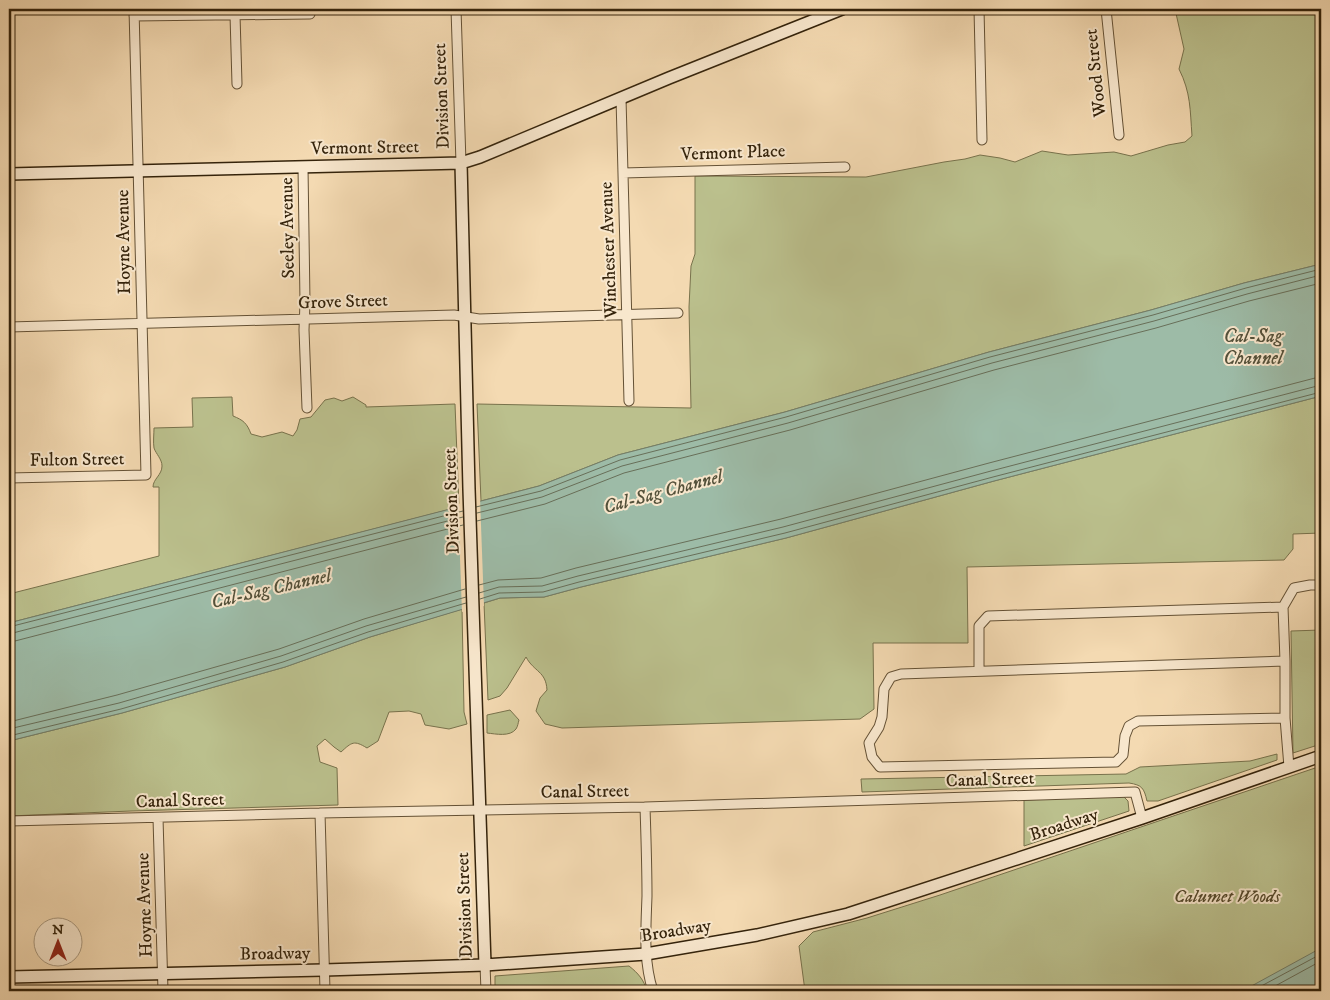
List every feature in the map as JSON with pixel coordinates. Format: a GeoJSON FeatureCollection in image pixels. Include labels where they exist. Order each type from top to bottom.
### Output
{"type":"FeatureCollection","features":[{"type":"Feature","properties":{"kind":"street","name":"Division Street"},"geometry":{"type":"LineString","coordinates":[[456,9],[462,163],[469,490],[486,991]]}},
{"type":"Feature","properties":{"kind":"street","name":"Vermont Street"},"geometry":{"type":"LineString","coordinates":[[9,174],[462,163],[842,9]]}},
{"type":"Feature","properties":{"kind":"street"},"geometry":{"type":"LineString","coordinates":[[979,9],[982,140]]}},
{"type":"Feature","properties":{"kind":"street","name":"Wood Street"},"geometry":{"type":"LineString","coordinates":[[1106,9],[1119,135]]}},
{"type":"Feature","properties":{"kind":"street"},"geometry":{"type":"LineString","coordinates":[[134,12],[310,14]]}},
{"type":"Feature","properties":{"kind":"street","name":"Hoyne Avenue"},"geometry":{"type":"LineString","coordinates":[[134,12],[146,475]]}},
{"type":"Feature","properties":{"kind":"street"},"geometry":{"type":"LineString","coordinates":[[231,13],[237,84]]}},
{"type":"Feature","properties":{"kind":"street","name":"Winchester Avenue"},"geometry":{"type":"LineString","coordinates":[[621,98],[630,401]]}},
{"type":"Feature","properties":{"kind":"street","name":"Seeley Avenue"},"geometry":{"type":"LineString","coordinates":[[303,167],[304,330],[307,408]]}},
{"type":"Feature","properties":{"kind":"street","name":"Vermont Place"},"geometry":{"type":"LineString","coordinates":[[623,173],[845,167]]}},
{"type":"Feature","properties":{"kind":"street","name":"Grove Street"},"geometry":{"type":"LineString","coordinates":[[9,326],[454,315],[479,319],[678,313]]}},
{"type":"Feature","properties":{"kind":"street","name":"Fulton Street"},"geometry":{"type":"LineString","coordinates":[[9,478],[146,475]]}},
{"type":"Feature","properties":{"kind":"street"},"geometry":{"type":"LineString","coordinates":[[1289,767],[1285,718],[1283,606],[1294,588],[1321,584]]}},
{"type":"Feature","properties":{"kind":"street"},"geometry":{"type":"LineString","coordinates":[[979,671],[979,626],[988,616],[1283,606]]}},
{"type":"Feature","properties":{"kind":"street"},"geometry":{"type":"LineString","coordinates":[[1285,662],[901,674],[891,677],[884,688],[882,717],[869,743],[872,757],[880,767],[1116,762],[1123,755],[1125,736],[1129,726],[1138,721],[1285,718]]}},
{"type":"Feature","properties":{"kind":"street","name":"Broadway"},"geometry":{"type":"LineString","coordinates":[[9,977],[485,965],[646,954],[757,935],[848,914],[1142,818],[1321,756]]}},
{"type":"Feature","properties":{"kind":"street","name":"Canal Street"},"geometry":{"type":"LineString","coordinates":[[9,821],[645,807],[1135,792],[1142,818]]}},
{"type":"Feature","properties":{"kind":"street"},"geometry":{"type":"LineString","coordinates":[[645,807],[646,954],[648,973],[653,991]]}},
{"type":"Feature","properties":{"kind":"street"},"geometry":{"type":"LineString","coordinates":[[320,813],[325,991]]}},
{"type":"Feature","properties":{"kind":"street","name":"Hoyne Avenue"},"geometry":{"type":"LineString","coordinates":[[158,818],[163,991]]}},
{"type":"Feature","properties":{"kind":"green space"},"geometry":{"type":"Polygon","coordinates":[[[1175,9],[1321,9],[1321,264],[989,352],[785,412],[618,455],[539,486],[481,501],[477,404],[691,408],[689,307],[691,266],[695,254],[695,176],[866,177],[980,155],[1015,162],[1042,151],[1068,155],[1114,152],[1131,156],[1185,142],[1192,136],[1191,118],[1188,94],[1179,69],[1184,49],[1175,9]]]}},
{"type":"Feature","properties":{"kind":"green space"},"geometry":{"type":"Polygon","coordinates":[[[1321,396],[1321,533],[1293,534],[1293,549],[1284,560],[967,567],[968,643],[873,643],[874,709],[860,719],[562,728],[545,724],[536,711],[540,698],[547,690],[546,684],[542,675],[526,657],[500,696],[488,700],[484,603],[500,598],[544,597],[786,538],[994,481],[1321,396]]]}},
{"type":"Feature","properties":{"kind":"green space"},"geometry":{"type":"Polygon","coordinates":[[[232,397],[233,416],[244,422],[251,434],[262,437],[282,432],[293,436],[300,419],[311,417],[325,400],[334,398],[342,401],[353,397],[366,405],[366,407],[455,404],[459,507],[9,623],[9,594],[159,556],[159,487],[153,487],[162,466],[154,448],[154,428],[193,427],[192,398],[232,397]]]}},
{"type":"Feature","properties":{"kind":"green space"},"geometry":{"type":"Polygon","coordinates":[[[462,609],[464,712],[467,724],[449,729],[425,725],[421,714],[409,711],[389,712],[378,741],[367,748],[353,743],[341,752],[325,739],[317,746],[320,762],[337,768],[338,805],[9,816],[9,741],[122,713],[285,667],[370,637],[462,609]]]}},
{"type":"Feature","properties":{"kind":"green space"},"geometry":{"type":"Polygon","coordinates":[[[1321,630],[1321,744],[1293,753],[1291,631],[1321,630]]]}},
{"type":"Feature","properties":{"kind":"green space"},"geometry":{"type":"Polygon","coordinates":[[[510,710],[519,720],[518,726],[513,732],[507,734],[487,733],[487,715],[510,710]]]}},
{"type":"Feature","properties":{"kind":"green space"},"geometry":{"type":"Polygon","coordinates":[[[1277,754],[1277,760],[1158,801],[1147,801],[1142,788],[1129,783],[862,792],[861,779],[1126,774],[1140,767],[1250,761],[1277,754]]]}},
{"type":"Feature","properties":{"kind":"green space","name":"Calumet Woods"},"geometry":{"type":"Polygon","coordinates":[[[1321,766],[1321,991],[805,991],[799,946],[813,932],[867,918],[940,895],[1321,766]]]}},
{"type":"Feature","properties":{"kind":"green space"},"geometry":{"type":"Polygon","coordinates":[[[1123,796],[1128,801],[1129,811],[1024,846],[1024,800],[1123,796]]]}},
{"type":"Feature","properties":{"kind":"green space"},"geometry":{"type":"Polygon","coordinates":[[[629,966],[640,977],[647,991],[495,991],[495,976],[629,966]]]}},
{"type":"Feature","properties":{"kind":"water","name":"Cal-Sag Channel"},"geometry":{"type":"Polygon","coordinates":[[[1321,264],[1321,396],[994,481],[786,538],[544,597],[500,598],[370,637],[285,667],[122,713],[9,741],[9,623],[539,486],[618,455],[785,412],[989,352],[1321,264]]]}},
{"type":"Feature","properties":{"kind":"water"},"geometry":{"type":"Polygon","coordinates":[[[1321,948],[1321,991],[1240,991],[1246,989],[1321,948]]]}},
{"type":"Feature","properties":{"kind":"pier"},"geometry":{"type":"Polygon","coordinates":[[[480,498],[484,606],[462,612],[458,504],[480,498]]]}}]}
